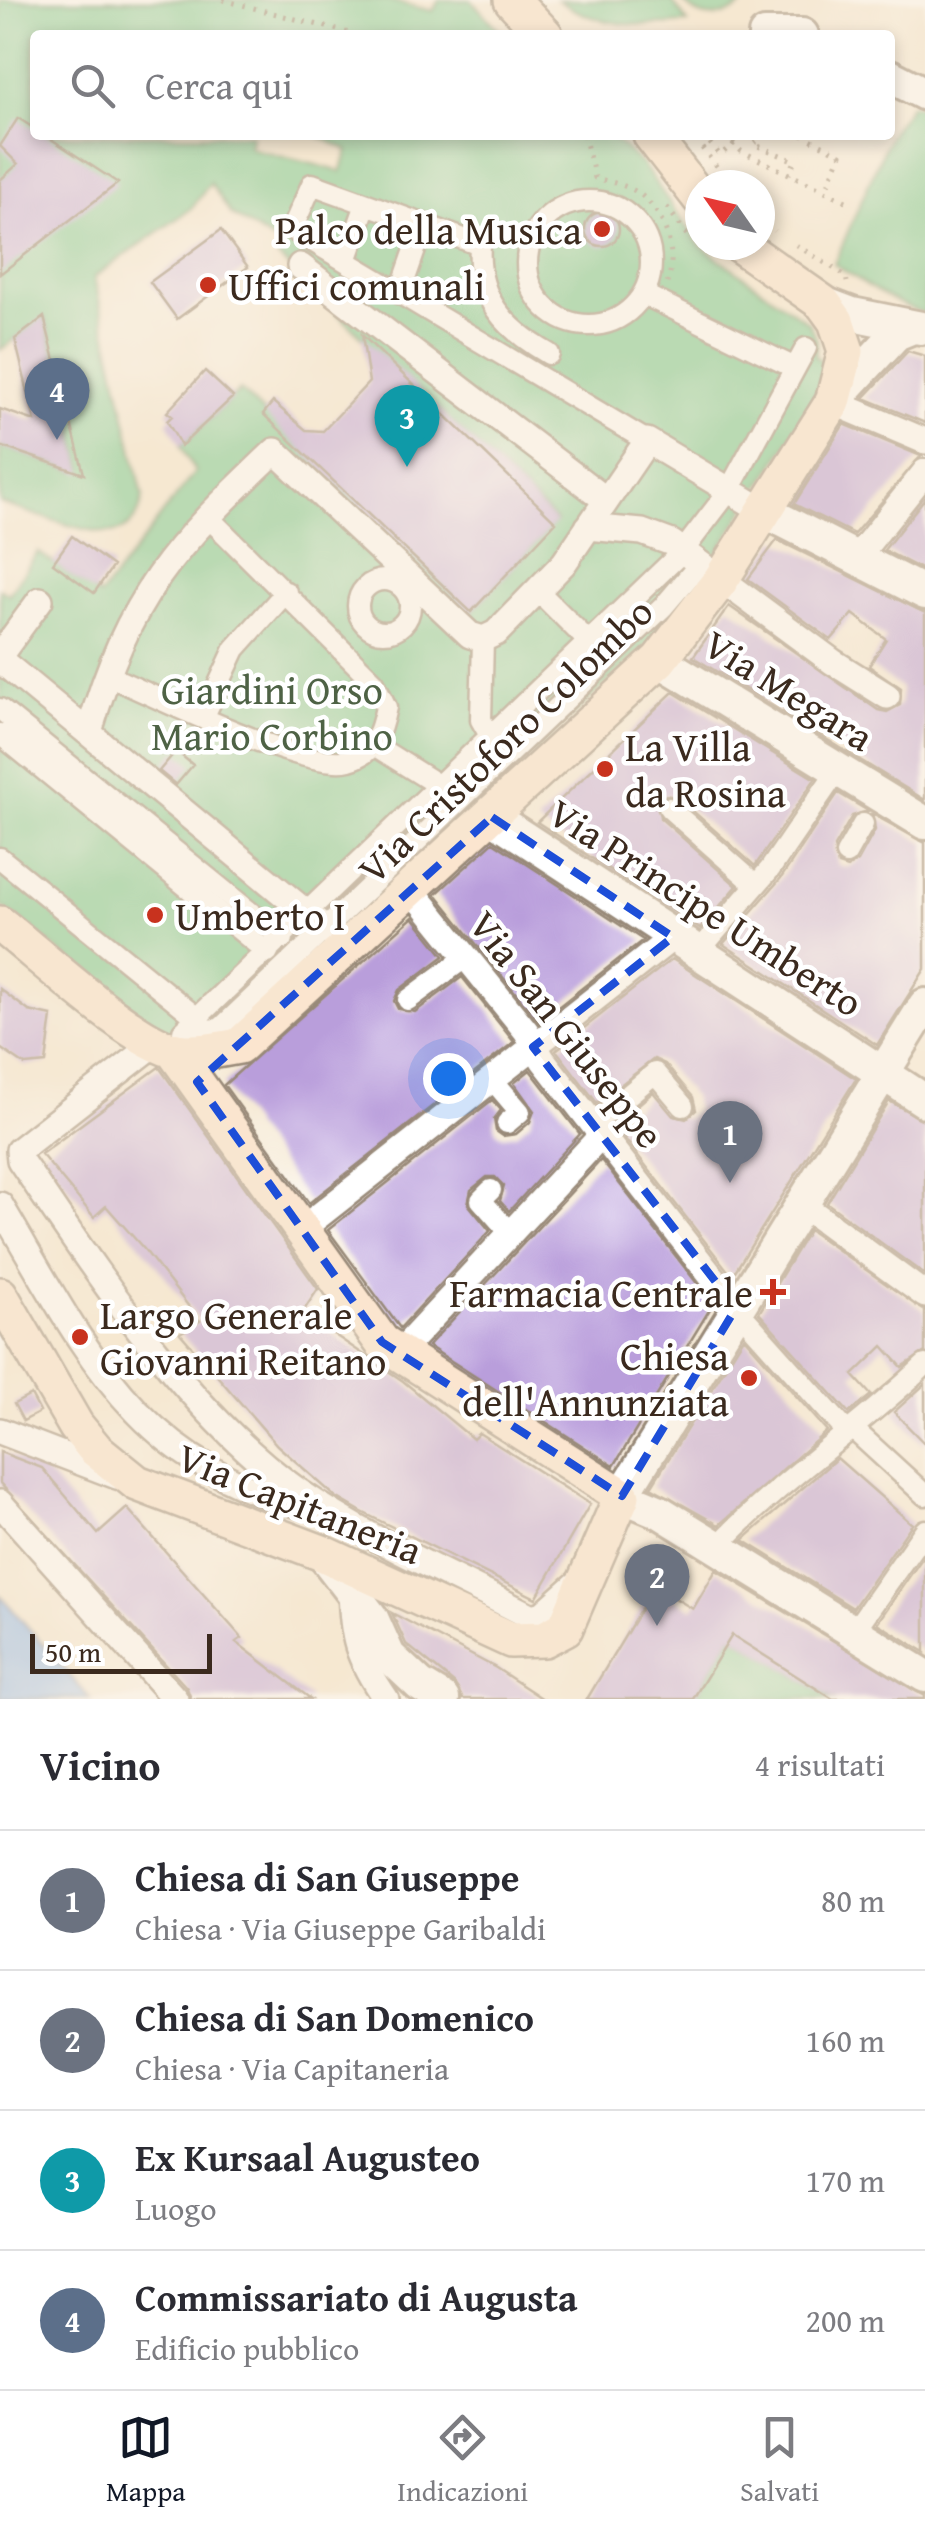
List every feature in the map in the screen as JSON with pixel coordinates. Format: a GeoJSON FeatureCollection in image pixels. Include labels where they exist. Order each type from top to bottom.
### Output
{"type":"FeatureCollection","features":[{"type":"Feature","properties":{"kind":"main road"},"geometry":{"type":"LineString","coordinates":[[655,140],[685,179]]}},
{"type":"Feature","properties":{"kind":"main road"},"geometry":{"type":"LineString","coordinates":[[761,260],[823,303]]}},
{"type":"Feature","properties":{"kind":"main road","name":"Via Cristoforo Colombo"},"geometry":{"type":"LineString","coordinates":[[239,1046],[328,931],[412,890],[477,809],[659,660],[700,566],[764,511],[833,402],[846,351],[842,332],[823,303]]}},
{"type":"Feature","properties":{"kind":"main road"},"geometry":{"type":"LineString","coordinates":[[0,924],[165,1047],[197,1082],[382,1342],[622,1496],[594,1568],[558,1617]]}},
{"type":"Feature","properties":{"kind":"main road"},"geometry":{"type":"LineString","coordinates":[[165,1047],[203,1053],[239,1046]]}},
{"type":"Feature","properties":{"kind":"main road"},"geometry":{"type":"LineString","coordinates":[[0,1295],[76,1426],[96,1449],[137,1482]]}},
{"type":"Feature","properties":{"kind":"main road","name":"Via Capitaneria"},"geometry":{"type":"LineString","coordinates":[[137,1482],[322,1553],[511,1640],[544,1639],[558,1617]]}},
{"type":"Feature","properties":{"kind":"street"},"geometry":{"type":"LineString","coordinates":[[529,19],[555,30]]}},
{"type":"Feature","properties":{"kind":"street"},"geometry":{"type":"LineString","coordinates":[[895,79],[925,94]]}},
{"type":"Feature","properties":{"kind":"street"},"geometry":{"type":"LineString","coordinates":[[549,354],[515,334],[490,302],[478,271],[480,245],[312,184],[292,229],[728,492],[925,593]]}},
{"type":"Feature","properties":{"kind":"street"},"geometry":{"type":"LineString","coordinates":[[592,202],[625,212],[641,229],[650,251],[651,298],[609,323],[566,322],[539,300],[526,268],[529,245],[540,224],[558,209],[592,202]]}},
{"type":"Feature","properties":{"kind":"street"},"geometry":{"type":"LineString","coordinates":[[346,261],[366,204]]}},
{"type":"Feature","properties":{"kind":"street"},"geometry":{"type":"LineString","coordinates":[[400,293],[424,224]]}},
{"type":"Feature","properties":{"kind":"street"},"geometry":{"type":"LineString","coordinates":[[300,266],[606,500]]}},
{"type":"Feature","properties":{"kind":"street"},"geometry":{"type":"LineString","coordinates":[[651,298],[795,368]]}},
{"type":"Feature","properties":{"kind":"street"},"geometry":{"type":"LineString","coordinates":[[823,303],[852,314],[919,328]]}},
{"type":"Feature","properties":{"kind":"street"},"geometry":{"type":"LineString","coordinates":[[539,375],[566,322]]}},
{"type":"Feature","properties":{"kind":"street"},"geometry":{"type":"LineString","coordinates":[[919,328],[896,334],[833,402],[925,441]]}},
{"type":"Feature","properties":{"kind":"street"},"geometry":{"type":"LineString","coordinates":[[700,566],[591,644],[442,787],[328,931],[275,946],[184,1031],[220,1029],[328,931],[477,809],[663,607],[700,566],[728,492],[806,348]]}},
{"type":"Feature","properties":{"kind":"street"},"geometry":{"type":"LineString","coordinates":[[89,732],[106,675],[150,584],[206,516],[275,451],[406,582],[470,635],[483,639],[496,633],[564,563],[647,441]]}},
{"type":"Feature","properties":{"kind":"street"},"geometry":{"type":"LineString","coordinates":[[857,557],[925,472]]}},
{"type":"Feature","properties":{"kind":"street"},"geometry":{"type":"LineString","coordinates":[[106,675],[309,760],[352,760],[374,745],[386,708],[374,682],[206,516]]}},
{"type":"Feature","properties":{"kind":"street"},"geometry":{"type":"LineString","coordinates":[[588,526],[642,532],[700,566],[887,696]]}},
{"type":"Feature","properties":{"kind":"street"},"geometry":{"type":"LineString","coordinates":[[366,626],[357,604],[369,584],[380,579],[406,582]]}},
{"type":"Feature","properties":{"kind":"street"},"geometry":{"type":"LineString","coordinates":[[366,626],[388,632],[407,620],[406,582]]}},
{"type":"Feature","properties":{"kind":"street"},"geometry":{"type":"LineString","coordinates":[[538,591],[591,644]]}},
{"type":"Feature","properties":{"kind":"street"},"geometry":{"type":"LineString","coordinates":[[204,716],[236,648],[286,592]]}},
{"type":"Feature","properties":{"kind":"street"},"geometry":{"type":"LineString","coordinates":[[40,600],[0,658],[328,931]]}},
{"type":"Feature","properties":{"kind":"street"},"geometry":{"type":"LineString","coordinates":[[344,649],[366,626]]}},
{"type":"Feature","properties":{"kind":"street"},"geometry":{"type":"LineString","coordinates":[[483,639],[482,720],[492,739]]}},
{"type":"Feature","properties":{"kind":"street","name":"Via Megara"},"geometry":{"type":"LineString","coordinates":[[659,660],[837,771],[870,810],[925,824]]}},
{"type":"Feature","properties":{"kind":"street"},"geometry":{"type":"LineString","coordinates":[[0,709],[275,946]]}},
{"type":"Feature","properties":{"kind":"street"},"geometry":{"type":"LineString","coordinates":[[0,734],[275,946]]}},
{"type":"Feature","properties":{"kind":"street"},"geometry":{"type":"LineString","coordinates":[[374,745],[477,809]]}},
{"type":"Feature","properties":{"kind":"street"},"geometry":{"type":"LineString","coordinates":[[302,1229],[534,1046],[685,944],[756,885],[837,771]]}},
{"type":"Feature","properties":{"kind":"street"},"geometry":{"type":"LineString","coordinates":[[669,808],[756,885]]}},
{"type":"Feature","properties":{"kind":"street","name":"Via Principe Umberto"},"geometry":{"type":"LineString","coordinates":[[477,809],[925,1101]]}},
{"type":"Feature","properties":{"kind":"street"},"geometry":{"type":"LineString","coordinates":[[846,854],[870,810]]}},
{"type":"Feature","properties":{"kind":"street"},"geometry":{"type":"LineString","coordinates":[[0,858],[198,1018]]}},
{"type":"Feature","properties":{"kind":"street","name":"Via San Giuseppe"},"geometry":{"type":"LineString","coordinates":[[412,890],[736,1308]]}},
{"type":"Feature","properties":{"kind":"street"},"geometry":{"type":"LineString","coordinates":[[408,1000],[466,956]]}},
{"type":"Feature","properties":{"kind":"street"},"geometry":{"type":"LineString","coordinates":[[925,1005],[622,1496],[660,1512],[925,1676]]}},
{"type":"Feature","properties":{"kind":"street"},"geometry":{"type":"LineString","coordinates":[[197,1082],[239,1046]]}},
{"type":"Feature","properties":{"kind":"street"},"geometry":{"type":"LineString","coordinates":[[165,1047],[102,1083],[70,1094],[10,1146],[126,1315],[253,1455],[329,1511],[532,1617],[558,1617]]}},
{"type":"Feature","properties":{"kind":"street"},"geometry":{"type":"LineString","coordinates":[[398,1354],[511,1234],[597,1130],[655,1072],[682,1106]]}},
{"type":"Feature","properties":{"kind":"street"},"geometry":{"type":"LineString","coordinates":[[492,1079],[520,1112],[507,1122]]}},
{"type":"Feature","properties":{"kind":"street"},"geometry":{"type":"LineString","coordinates":[[491,1190],[481,1200],[511,1234]]}},
{"type":"Feature","properties":{"kind":"street"},"geometry":{"type":"LineString","coordinates":[[801,1204],[925,1295]]}},
{"type":"Feature","properties":{"kind":"street"},"geometry":{"type":"LineString","coordinates":[[0,1205],[96,1367],[135,1414],[227,1480],[259,1496],[329,1511]]}},
{"type":"Feature","properties":{"kind":"street"},"geometry":{"type":"LineString","coordinates":[[736,1308],[846,1428],[925,1495]]}},
{"type":"Feature","properties":{"kind":"street"},"geometry":{"type":"LineString","coordinates":[[717,1547],[762,1500],[846,1428],[885,1404],[925,1365]]}},
{"type":"Feature","properties":{"kind":"street","name":"Via Capitaneria"},"geometry":{"type":"LineString","coordinates":[[0,1431],[137,1482]]}},
{"type":"Feature","properties":{"kind":"street"},"geometry":{"type":"LineString","coordinates":[[0,1503],[175,1699]]}},
{"type":"Feature","properties":{"kind":"street"},"geometry":{"type":"LineString","coordinates":[[854,1631],[924,1532]]}},
{"type":"Feature","properties":{"kind":"street"},"geometry":{"type":"LineString","coordinates":[[322,1553],[372,1618],[389,1656],[443,1699]]}},
{"type":"Feature","properties":{"kind":"street"},"geometry":{"type":"LineString","coordinates":[[351,1587],[354,1644],[361,1663],[386,1699]]}},
{"type":"Feature","properties":{"kind":"path"},"geometry":{"type":"LineString","coordinates":[[224,0],[338,30]]}},
{"type":"Feature","properties":{"kind":"path"},"geometry":{"type":"LineString","coordinates":[[585,140],[595,178],[620,185],[646,200],[660,218],[672,249],[673,268],[651,298]]}},
{"type":"Feature","properties":{"kind":"path"},"geometry":{"type":"LineString","coordinates":[[696,140],[719,170]]}},
{"type":"Feature","properties":{"kind":"path"},"geometry":{"type":"LineString","coordinates":[[707,140],[720,155],[738,140]]}},
{"type":"Feature","properties":{"kind":"path"},"geometry":{"type":"LineString","coordinates":[[731,140],[850,203]]}},
{"type":"Feature","properties":{"kind":"path"},"geometry":{"type":"LineString","coordinates":[[758,140],[753,144],[795,161],[789,174]]}},
{"type":"Feature","properties":{"kind":"path"},"geometry":{"type":"LineString","coordinates":[[812,140],[841,154],[824,191]]}},
{"type":"Feature","properties":{"kind":"path"},"geometry":{"type":"LineString","coordinates":[[646,200],[662,198],[685,232]]}},
{"type":"Feature","properties":{"kind":"highlighted area"},"geometry":{"type":"Polygon","coordinates":[[[492,817],[673,937],[533,1047],[736,1308],[622,1496],[382,1342],[197,1082],[492,817]]]}},
{"type":"Feature","properties":{"kind":"green space","name":"Giardini Orso Mario Corbino"},"geometry":{"type":"Polygon","coordinates":[[[0,0],[387,0],[433,11],[439,0],[471,0],[499,30],[30,30],[30,140],[251,140],[249,147],[341,172],[348,150],[327,140],[615,140],[643,165],[685,224],[685,260],[721,260],[809,323],[817,340],[815,356],[830,367],[824,387],[675,619],[237,1032],[163,1034],[0,905],[0,589],[9,594],[38,552],[100,596],[195,472],[181,446],[240,390],[471,612],[556,521],[277,256],[283,247],[231,214],[210,183],[192,208],[94,277],[143,496],[136,518],[123,529],[107,533],[0,503],[0,446],[77,472],[83,469],[45,318],[0,350],[0,0]]]}},
{"type":"Feature","properties":{"kind":"green space"},"geometry":{"type":"Polygon","coordinates":[[[558,0],[671,0],[688,23],[620,24],[589,16],[558,0]]]}},
{"type":"Feature","properties":{"kind":"green space"},"geometry":{"type":"Polygon","coordinates":[[[682,0],[725,0],[741,7],[725,15],[709,16],[694,12],[682,0]]]}},
{"type":"Feature","properties":{"kind":"green space"},"geometry":{"type":"Polygon","coordinates":[[[911,104],[925,108],[925,314],[889,298],[834,264],[888,140],[895,140],[895,126],[911,104]]]}},
{"type":"Feature","properties":{"kind":"green space"},"geometry":{"type":"Polygon","coordinates":[[[732,1635],[833,1699],[693,1699],[732,1635]]]}},
{"type":"Feature","properties":{"kind":"water"},"geometry":{"type":"Polygon","coordinates":[[[0,1595],[90,1699],[0,1699],[0,1595]]]}},
{"type":"Feature","properties":{"kind":"building"},"geometry":{"type":"Polygon","coordinates":[[[18,118],[30,126],[30,140],[53,140],[118,183],[0,274],[0,180],[18,164],[0,146],[18,118]]]}},
{"type":"Feature","properties":{"kind":"building","name":"Palco della Musica"},"geometry":{"type":"Polygon","coordinates":[[[602,212],[614,217],[619,229],[614,241],[602,246],[590,241],[585,229],[590,217],[602,212]]]}},
{"type":"Feature","properties":{"kind":"building"},"geometry":{"type":"Polygon","coordinates":[[[221,230],[248,267],[177,319],[150,282],[221,230]]]}},
{"type":"Feature","properties":{"kind":"building"},"geometry":{"type":"Polygon","coordinates":[[[44,317],[84,474],[0,446],[0,409],[35,421],[15,339],[44,317]]]}},
{"type":"Feature","properties":{"kind":"building"},"geometry":{"type":"Polygon","coordinates":[[[362,335],[556,522],[471,612],[263,414],[273,402],[306,430],[323,431],[369,382],[362,335]]]}},
{"type":"Feature","properties":{"kind":"building"},"geometry":{"type":"Polygon","coordinates":[[[908,351],[925,356],[925,423],[864,398],[908,351]]]}},
{"type":"Feature","properties":{"kind":"building"},"geometry":{"type":"Polygon","coordinates":[[[205,371],[233,397],[181,446],[167,421],[172,416],[167,412],[205,371]]]}},
{"type":"Feature","properties":{"kind":"building"},"geometry":{"type":"Polygon","coordinates":[[[844,424],[921,456],[854,534],[794,504],[844,424]]]}},
{"type":"Feature","properties":{"kind":"building"},"geometry":{"type":"Polygon","coordinates":[[[925,498],[925,571],[884,550],[925,498]]]}},
{"type":"Feature","properties":{"kind":"building"},"geometry":{"type":"Polygon","coordinates":[[[72,536],[113,566],[94,593],[53,563],[72,536]]]}},
{"type":"Feature","properties":{"kind":"building"},"geometry":{"type":"Polygon","coordinates":[[[777,540],[925,613],[925,800],[693,657],[729,606],[878,710],[887,712],[900,705],[901,688],[869,666],[886,639],[853,614],[831,640],[748,579],[777,540]]]}},
{"type":"Feature","properties":{"kind":"building"},"geometry":{"type":"Polygon","coordinates":[[[673,692],[815,779],[755,866],[678,798],[666,795],[658,800],[660,818],[737,886],[700,929],[537,822],[673,692]]]}},
{"type":"Feature","properties":{"kind":"building"},"geometry":{"type":"Polygon","coordinates":[[[176,751],[193,765],[176,785],[159,771],[176,751]]]}},
{"type":"Feature","properties":{"kind":"building"},"geometry":{"type":"Polygon","coordinates":[[[838,793],[868,811],[852,816],[834,847],[838,865],[847,868],[858,861],[875,830],[872,814],[925,843],[925,969],[877,1045],[723,944],[781,878],[838,793]]]}},
{"type":"Feature","properties":{"kind":"building"},"geometry":{"type":"Polygon","coordinates":[[[493,842],[643,940],[539,1022],[436,894],[493,842]]]}},
{"type":"Feature","properties":{"kind":"building"},"geometry":{"type":"Polygon","coordinates":[[[413,917],[444,956],[399,990],[394,1001],[398,1009],[415,1012],[462,977],[514,1042],[309,1203],[224,1085],[413,917]]]}},
{"type":"Feature","properties":{"kind":"building"},"geometry":{"type":"Polygon","coordinates":[[[672,959],[856,1079],[732,1276],[614,1125],[653,1092],[673,1116],[686,1119],[696,1110],[693,1097],[665,1064],[654,1059],[597,1103],[556,1050],[672,959]]]}},
{"type":"Feature","properties":{"kind":"building"},"geometry":{"type":"Polygon","coordinates":[[[0,989],[29,1011],[52,1016],[46,1063],[25,1065],[0,1048],[0,989]]]}},
{"type":"Feature","properties":{"kind":"building"},"geometry":{"type":"Polygon","coordinates":[[[159,1067],[318,1289],[302,1313],[403,1381],[473,1439],[479,1433],[590,1504],[536,1598],[336,1497],[277,1445],[180,1333],[200,1321],[144,1249],[106,1206],[94,1217],[41,1154],[159,1067]]]}},
{"type":"Feature","properties":{"kind":"building"},"geometry":{"type":"Polygon","coordinates":[[[530,1070],[580,1134],[509,1211],[500,1201],[504,1186],[495,1177],[487,1177],[471,1190],[468,1204],[490,1231],[400,1328],[328,1230],[492,1100],[501,1110],[494,1119],[496,1131],[503,1136],[516,1134],[530,1122],[534,1111],[514,1083],[530,1070]]]}},
{"type":"Feature","properties":{"kind":"building"},"geometry":{"type":"Polygon","coordinates":[[[889,1101],[925,1121],[925,1275],[827,1203],[889,1101]]]}},
{"type":"Feature","properties":{"kind":"building"},"geometry":{"type":"Polygon","coordinates":[[[601,1160],[713,1304],[614,1466],[428,1346],[601,1160]]]}},
{"type":"Feature","properties":{"kind":"building"},"geometry":{"type":"Polygon","coordinates":[[[809,1230],[925,1311],[925,1352],[902,1367],[883,1346],[853,1375],[871,1395],[849,1413],[759,1313],[809,1230]]]}},
{"type":"Feature","properties":{"kind":"building"},"geometry":{"type":"Polygon","coordinates":[[[744,1337],[827,1431],[719,1525],[651,1487],[744,1337]]]}},
{"type":"Feature","properties":{"kind":"building"},"geometry":{"type":"Polygon","coordinates":[[[925,1384],[925,1444],[894,1412],[925,1384]]]}},
{"type":"Feature","properties":{"kind":"building"},"geometry":{"type":"Polygon","coordinates":[[[31,1395],[40,1412],[23,1421],[14,1404],[31,1395]]]}},
{"type":"Feature","properties":{"kind":"building"},"geometry":{"type":"Polygon","coordinates":[[[0,1452],[42,1468],[98,1534],[127,1508],[242,1638],[236,1642],[311,1699],[191,1699],[187,1688],[0,1483],[0,1452]]]}},
{"type":"Feature","properties":{"kind":"building"},"geometry":{"type":"Polygon","coordinates":[[[837,1458],[912,1524],[853,1608],[743,1540],[837,1458]]]}},
{"type":"Feature","properties":{"kind":"building"},"geometry":{"type":"Polygon","coordinates":[[[925,1554],[925,1652],[877,1623],[925,1554]]]}},
{"type":"Feature","properties":{"kind":"building"},"geometry":{"type":"Polygon","coordinates":[[[716,1570],[925,1699],[833,1699],[732,1635],[693,1699],[587,1699],[655,1586],[693,1609],[716,1570]]]}},
{"type":"Feature","properties":{"kind":"building"},"geometry":{"type":"Polygon","coordinates":[[[392,1613],[496,1668],[543,1699],[463,1699],[454,1683],[406,1644],[392,1613]]]}},
{"type":"Feature","properties":{"kind":"place","name":"Palco della Musica"},"geometry":{"type":"Point","coordinates":[602,229]}},
{"type":"Feature","properties":{"kind":"place","name":"Uffici comunali"},"geometry":{"type":"Point","coordinates":[208,285]}},
{"type":"Feature","properties":{"kind":"place","name":"Commissariato di Augusta"},"geometry":{"type":"Point","coordinates":[57,440]}},
{"type":"Feature","properties":{"kind":"place","name":"Ex Kursaal Augusteo"},"geometry":{"type":"Point","coordinates":[407,467]}},
{"type":"Feature","properties":{"kind":"place","name":"La Villa da Rosina"},"geometry":{"type":"Point","coordinates":[605,769]}},
{"type":"Feature","properties":{"kind":"place","name":"Umberto I"},"geometry":{"type":"Point","coordinates":[155,915]}},
{"type":"Feature","properties":{"kind":"place","name":"Chiesa di San Giuseppe"},"geometry":{"type":"Point","coordinates":[730,1183]}},
{"type":"Feature","properties":{"kind":"place","name":"Farmacia Centrale"},"geometry":{"type":"Point","coordinates":[773,1292]}},
{"type":"Feature","properties":{"kind":"place","name":"Largo Generale Giovanni Reitano"},"geometry":{"type":"Point","coordinates":[80,1337]}},
{"type":"Feature","properties":{"kind":"place","name":"Chiesa dell'Annunziata"},"geometry":{"type":"Point","coordinates":[749,1378]}},
{"type":"Feature","properties":{"kind":"place","name":"Chiesa di San Domenico"},"geometry":{"type":"Point","coordinates":[657,1626]}}]}
